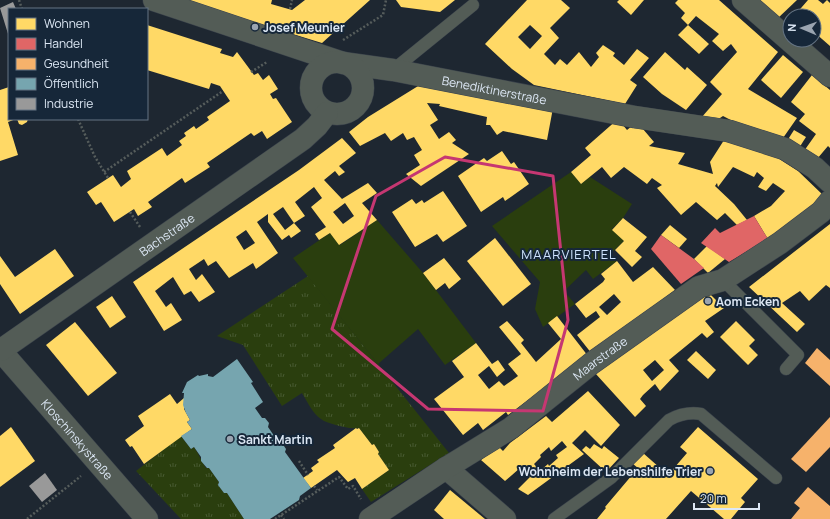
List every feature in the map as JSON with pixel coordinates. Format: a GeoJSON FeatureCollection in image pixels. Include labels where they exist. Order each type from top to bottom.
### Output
{"type":"FeatureCollection","features":[{"type":"Feature","properties":{"kind":"street","name":"Benediktinerstraße"},"geometry":{"type":"LineString","coordinates":[[154,0],[334,60],[635,117],[729,131],[785,149],[815,168],[830,182]]}},
{"type":"Feature","properties":{"kind":"street"},"geometry":{"type":"LineString","coordinates":[[743,0],[830,76]]}},
{"type":"Feature","properties":{"kind":"street"},"geometry":{"type":"LineString","coordinates":[[334,60],[353,67],[360,76],[363,86],[358,104],[349,111],[339,114],[327,113],[318,107],[311,94],[311,82],[316,72],[321,67],[331,63],[334,60]]}},
{"type":"Feature","properties":{"kind":"street","name":"Bachstraße"},"geometry":{"type":"LineString","coordinates":[[2,356],[303,139],[317,126],[327,113]]}},
{"type":"Feature","properties":{"kind":"street","name":"Maarstraße"},"geometry":{"type":"LineString","coordinates":[[366,510],[446,468],[511,428],[592,364],[699,287],[724,280],[797,231],[820,212],[830,201]]}},
{"type":"Feature","properties":{"kind":"street","name":"Kloschinskystraße"},"geometry":{"type":"LineString","coordinates":[[2,356],[147,519]]}},
{"type":"Feature","properties":{"kind":"street"},"geometry":{"type":"LineString","coordinates":[[446,468],[505,519]]}},
{"type":"Feature","properties":{"kind":"lane"},"geometry":{"type":"LineString","coordinates":[[393,70],[473,6]]}},
{"type":"Feature","properties":{"kind":"lane"},"geometry":{"type":"LineString","coordinates":[[724,280],[798,355],[786,369]]}},
{"type":"Feature","properties":{"kind":"lane"},"geometry":{"type":"LineString","coordinates":[[554,519],[611,478],[669,420],[691,412],[701,414],[776,478]]}},
{"type":"Feature","properties":{"kind":"path"},"geometry":{"type":"LineString","coordinates":[[290,9],[292,0]]}},
{"type":"Feature","properties":{"kind":"path"},"geometry":{"type":"LineString","coordinates":[[334,60],[338,44],[383,15],[386,0]]}},
{"type":"Feature","properties":{"kind":"path"},"geometry":{"type":"LineString","coordinates":[[104,172],[223,91]]}},
{"type":"Feature","properties":{"kind":"path"},"geometry":{"type":"LineString","coordinates":[[78,120],[95,158],[108,178]]}},
{"type":"Feature","properties":{"kind":"path"},"geometry":{"type":"LineString","coordinates":[[299,461],[308,475]]}},
{"type":"Feature","properties":{"kind":"path"},"geometry":{"type":"LineString","coordinates":[[27,519],[98,463]]}},
{"type":"Feature","properties":{"kind":"path"},"geometry":{"type":"LineString","coordinates":[[275,519],[339,477],[348,489],[353,486],[366,510]]}},
{"type":"Feature","properties":{"kind":"path"},"geometry":{"type":"LineString","coordinates":[[314,486],[318,490]]}},
{"type":"Feature","properties":{"kind":"path"},"geometry":{"type":"LineString","coordinates":[[282,514],[284,519]]}},
{"type":"Feature","properties":{"kind":"highlighted area"},"geometry":{"type":"Polygon","coordinates":[[[445,157],[553,176],[568,320],[543,411],[428,409],[332,329],[376,196],[445,157]]]}},
{"type":"Feature","properties":{"kind":"green space"},"geometry":{"type":"Polygon","coordinates":[[[571,172],[581,184],[590,177],[632,204],[623,218],[612,229],[624,241],[610,254],[617,261],[593,279],[586,270],[564,291],[575,304],[543,327],[535,309],[540,282],[492,226],[571,172]]]}},
{"type":"Feature","properties":{"kind":"green space"},"geometry":{"type":"Polygon","coordinates":[[[377,220],[423,273],[476,343],[445,365],[418,329],[378,364],[293,258],[330,233],[340,245],[377,220]]]}},
{"type":"Feature","properties":{"kind":"green space"},"geometry":{"type":"Polygon","coordinates":[[[308,276],[449,453],[371,502],[362,489],[389,470],[378,454],[379,452],[374,444],[372,445],[359,428],[340,426],[324,421],[318,417],[302,393],[282,406],[243,345],[217,336],[308,276]]]}},
{"type":"Feature","properties":{"kind":"green space"},"geometry":{"type":"Polygon","coordinates":[[[181,436],[191,449],[194,447],[206,468],[209,468],[219,482],[218,485],[224,493],[227,493],[244,519],[181,519],[136,471],[181,436]]]}},
{"type":"Feature","properties":{"kind":"building: Wohnen"},"geometry":{"type":"Polygon","coordinates":[[[181,0],[272,0],[271,4],[292,10],[305,0],[370,0],[322,43],[181,0]]]}},
{"type":"Feature","properties":{"kind":"building: Wohnen"},"geometry":{"type":"Polygon","coordinates":[[[396,0],[455,0],[440,12],[401,7],[396,0]]]}},
{"type":"Feature","properties":{"kind":"building: Wohnen"},"geometry":{"type":"Polygon","coordinates":[[[527,0],[561,0],[570,8],[550,28],[559,38],[544,54],[555,65],[560,59],[567,65],[579,52],[591,67],[599,57],[596,53],[603,45],[615,53],[613,56],[624,65],[637,49],[649,58],[630,80],[637,85],[625,104],[534,85],[512,69],[485,44],[527,0]],[[530,25],[518,37],[530,49],[542,36],[530,25]]]}},
{"type":"Feature","properties":{"kind":"building: Wohnen"},"geometry":{"type":"Polygon","coordinates":[[[619,0],[644,0],[631,15],[617,2],[619,0]]]}},
{"type":"Feature","properties":{"kind":"building: Wohnen"},"geometry":{"type":"Polygon","coordinates":[[[678,0],[719,0],[778,52],[748,89],[797,118],[783,138],[754,132],[723,116],[717,120],[701,118],[722,94],[710,82],[737,52],[731,44],[723,51],[712,41],[719,34],[696,16],[688,25],[681,18],[685,13],[675,3],[678,0]]]}},
{"type":"Feature","properties":{"kind":"building: Wohnen"},"geometry":{"type":"Polygon","coordinates":[[[756,0],[797,0],[789,8],[782,8],[782,14],[777,19],[756,0]]]}},
{"type":"Feature","properties":{"kind":"building: Wohnen"},"geometry":{"type":"Polygon","coordinates":[[[808,0],[818,0],[823,4],[827,0],[830,3],[830,46],[822,39],[822,8],[801,8],[808,0]]]}},
{"type":"Feature","properties":{"kind":"building: Wohnen"},"geometry":{"type":"Polygon","coordinates":[[[148,25],[222,49],[220,53],[233,57],[237,52],[254,75],[258,73],[263,80],[269,75],[278,89],[270,94],[273,99],[276,98],[292,122],[267,139],[262,131],[254,136],[251,133],[207,163],[210,167],[185,183],[182,178],[148,202],[152,207],[138,216],[134,209],[114,222],[101,202],[96,205],[87,192],[113,175],[121,187],[131,179],[127,171],[162,148],[167,156],[182,145],[179,141],[186,136],[184,133],[194,126],[196,129],[209,120],[207,117],[230,101],[220,86],[211,83],[209,89],[148,70],[148,25]]]}},
{"type":"Feature","properties":{"kind":"building: Wohnen"},"geometry":{"type":"Polygon","coordinates":[[[688,25],[709,44],[699,54],[678,35],[688,25]]]}},
{"type":"Feature","properties":{"kind":"building: Wohnen"},"geometry":{"type":"Polygon","coordinates":[[[665,52],[685,70],[687,67],[707,85],[686,110],[662,94],[643,77],[665,52]]]}},
{"type":"Feature","properties":{"kind":"building: Wohnen"},"geometry":{"type":"Polygon","coordinates":[[[783,55],[803,72],[781,98],[761,80],[783,55]]]}},
{"type":"Feature","properties":{"kind":"building: Wohnen"},"geometry":{"type":"Polygon","coordinates":[[[812,75],[830,90],[830,148],[828,146],[817,159],[804,151],[816,134],[799,121],[805,114],[791,102],[812,75]]]}},
{"type":"Feature","properties":{"kind":"building: Wohnen"},"geometry":{"type":"Polygon","coordinates":[[[423,83],[553,108],[547,140],[503,131],[497,135],[490,125],[486,125],[487,117],[439,106],[440,104],[427,103],[438,120],[430,125],[439,139],[449,132],[456,140],[452,143],[469,154],[421,186],[406,174],[420,165],[414,155],[422,150],[414,137],[407,140],[403,133],[391,141],[385,133],[360,146],[349,132],[368,117],[423,83]]]}},
{"type":"Feature","properties":{"kind":"building: Wohnen"},"geometry":{"type":"Polygon","coordinates":[[[8,87],[8,120],[13,120],[8,122],[18,155],[0,161],[0,90],[8,87]]]}},
{"type":"Feature","properties":{"kind":"building: Wohnen"},"geometry":{"type":"Polygon","coordinates":[[[618,119],[627,130],[637,122],[654,142],[649,146],[685,153],[678,164],[713,174],[710,162],[726,137],[770,153],[798,171],[824,196],[768,239],[754,216],[771,206],[785,191],[773,183],[766,191],[758,187],[764,178],[757,172],[754,177],[733,167],[718,187],[717,183],[715,186],[734,204],[747,220],[737,225],[725,213],[717,220],[696,202],[681,215],[657,188],[662,185],[652,178],[647,184],[624,167],[611,178],[602,167],[581,184],[571,172],[591,155],[585,148],[618,119]]]}},
{"type":"Feature","properties":{"kind":"building: Wohnen"},"geometry":{"type":"Polygon","coordinates":[[[17,120],[28,120],[22,125],[19,124],[17,120]]]}},
{"type":"Feature","properties":{"kind":"building: Wohnen"},"geometry":{"type":"Polygon","coordinates":[[[794,130],[806,137],[799,148],[787,141],[794,130]]]}},
{"type":"Feature","properties":{"kind":"building: Wohnen"},"geometry":{"type":"Polygon","coordinates":[[[342,138],[356,153],[339,166],[345,172],[339,176],[335,171],[324,180],[342,199],[368,183],[377,193],[362,203],[377,220],[339,245],[330,233],[319,240],[315,234],[326,227],[311,207],[322,198],[314,187],[295,202],[305,216],[294,223],[301,231],[291,238],[289,235],[282,240],[268,222],[268,214],[257,222],[278,253],[256,269],[253,263],[229,278],[216,261],[208,266],[204,259],[189,269],[196,280],[202,274],[215,292],[199,302],[191,291],[184,295],[173,277],[155,291],[166,307],[171,303],[182,320],[164,331],[133,282],[299,170],[342,138]],[[345,203],[333,212],[343,224],[354,216],[345,203]],[[283,207],[273,214],[285,230],[294,223],[283,207]],[[246,230],[236,237],[244,250],[255,243],[246,230]]]}},
{"type":"Feature","properties":{"kind":"building: Wohnen"},"geometry":{"type":"Polygon","coordinates":[[[502,151],[511,164],[514,162],[529,184],[505,201],[503,197],[481,212],[458,176],[484,158],[487,161],[502,151]]]}},
{"type":"Feature","properties":{"kind":"building: Wohnen"},"geometry":{"type":"Polygon","coordinates":[[[443,191],[467,226],[443,242],[437,234],[415,247],[392,212],[412,199],[416,204],[422,200],[424,203],[443,191]]]}},
{"type":"Feature","properties":{"kind":"building: Wohnen"},"geometry":{"type":"Polygon","coordinates":[[[623,218],[647,237],[635,251],[642,257],[632,267],[615,250],[624,241],[612,230],[623,218]]]}},
{"type":"Feature","properties":{"kind":"building: Wohnen"},"geometry":{"type":"Polygon","coordinates":[[[830,224],[830,288],[826,285],[809,301],[800,291],[782,303],[805,324],[797,332],[749,287],[830,224]]]}},
{"type":"Feature","properties":{"kind":"building: Wohnen"},"geometry":{"type":"Polygon","coordinates":[[[670,225],[687,239],[679,248],[661,235],[670,225]]]}},
{"type":"Feature","properties":{"kind":"building: Wohnen"},"geometry":{"type":"Polygon","coordinates":[[[495,238],[531,284],[503,306],[467,261],[495,238]]]}},
{"type":"Feature","properties":{"kind":"building: Wohnen"},"geometry":{"type":"Polygon","coordinates":[[[707,246],[725,259],[708,273],[694,259],[707,246]]]}},
{"type":"Feature","properties":{"kind":"building: Wohnen"},"geometry":{"type":"Polygon","coordinates":[[[55,249],[74,276],[20,314],[0,284],[0,256],[15,277],[55,249]]]}},
{"type":"Feature","properties":{"kind":"building: Wohnen"},"geometry":{"type":"Polygon","coordinates":[[[444,258],[461,279],[449,289],[445,283],[436,290],[423,273],[444,258]]]}},
{"type":"Feature","properties":{"kind":"building: Wohnen"},"geometry":{"type":"Polygon","coordinates":[[[617,261],[633,282],[653,267],[675,290],[592,354],[577,335],[600,317],[596,311],[586,318],[575,304],[603,282],[605,279],[601,274],[617,261]],[[614,294],[599,307],[607,315],[621,302],[614,294]]]}},
{"type":"Feature","properties":{"kind":"building: Wohnen"},"geometry":{"type":"Polygon","coordinates":[[[709,293],[724,308],[705,321],[714,332],[707,338],[702,333],[669,360],[679,371],[660,391],[655,384],[643,395],[640,399],[646,406],[635,417],[595,373],[709,293]],[[655,360],[643,370],[652,381],[664,370],[655,360]]]}},
{"type":"Feature","properties":{"kind":"building: Wohnen"},"geometry":{"type":"Polygon","coordinates":[[[112,296],[126,317],[110,328],[96,307],[112,296]]]}},
{"type":"Feature","properties":{"kind":"building: Wohnen"},"geometry":{"type":"Polygon","coordinates":[[[557,316],[588,356],[508,415],[506,412],[483,430],[478,423],[463,435],[434,399],[464,377],[452,361],[476,343],[492,364],[498,360],[505,370],[497,377],[489,366],[478,375],[489,389],[499,381],[504,386],[518,376],[508,364],[521,354],[499,327],[507,321],[524,340],[521,343],[536,362],[561,339],[548,323],[557,316]]]}},
{"type":"Feature","properties":{"kind":"building: Wohnen"},"geometry":{"type":"Polygon","coordinates":[[[736,321],[755,340],[749,346],[758,355],[748,365],[720,337],[736,321]]]}},
{"type":"Feature","properties":{"kind":"building: Wohnen"},"geometry":{"type":"Polygon","coordinates":[[[75,322],[117,373],[88,396],[46,345],[75,322]]]}},
{"type":"Feature","properties":{"kind":"building: Wohnen"},"geometry":{"type":"Polygon","coordinates":[[[696,351],[716,370],[708,379],[687,360],[696,351]]]}},
{"type":"Feature","properties":{"kind":"building: Wohnen"},"geometry":{"type":"Polygon","coordinates":[[[588,391],[620,425],[601,446],[585,430],[572,443],[584,454],[528,495],[518,489],[530,477],[520,468],[505,481],[481,460],[498,446],[503,451],[510,443],[546,416],[552,422],[588,391]],[[562,441],[551,451],[549,447],[540,455],[541,457],[534,464],[540,471],[548,464],[549,466],[558,458],[556,455],[567,447],[562,441]]]}},
{"type":"Feature","properties":{"kind":"building: Wohnen"},"geometry":{"type":"Polygon","coordinates":[[[170,394],[177,404],[184,398],[184,409],[190,420],[187,422],[192,429],[144,464],[132,446],[130,447],[125,440],[144,426],[138,416],[170,394]]]}},
{"type":"Feature","properties":{"kind":"building: Wohnen"},"geometry":{"type":"Polygon","coordinates":[[[11,427],[35,461],[0,487],[0,436],[11,427]]]}},
{"type":"Feature","properties":{"kind":"building: Wohnen","name":"Wohnheim der Lebenshilfe Trier"},"geometry":{"type":"Polygon","coordinates":[[[698,427],[758,479],[741,498],[745,502],[731,519],[724,519],[691,491],[666,519],[597,519],[606,508],[605,507],[638,468],[633,464],[643,453],[668,475],[687,453],[680,447],[698,427]]]}},
{"type":"Feature","properties":{"kind":"building: Wohnen"},"geometry":{"type":"Polygon","coordinates":[[[356,428],[359,428],[372,445],[374,444],[379,452],[378,454],[389,470],[362,489],[355,478],[348,482],[337,470],[311,488],[303,478],[313,471],[311,468],[319,462],[317,460],[335,448],[333,445],[356,428]]]}},
{"type":"Feature","properties":{"kind":"building: Wohnen"},"geometry":{"type":"Polygon","coordinates":[[[594,444],[602,449],[604,446],[619,458],[606,472],[582,450],[586,446],[590,449],[594,444]]]}},
{"type":"Feature","properties":{"kind":"building: Wohnen"},"geometry":{"type":"Polygon","coordinates":[[[450,490],[485,519],[444,519],[434,510],[450,490]]]}},
{"type":"Feature","properties":{"kind":"building: Handel"},"geometry":{"type":"Polygon","coordinates":[[[754,216],[768,239],[729,262],[701,243],[715,228],[720,233],[754,216]]]}},
{"type":"Feature","properties":{"kind":"building: Handel"},"geometry":{"type":"Polygon","coordinates":[[[661,235],[704,268],[681,284],[651,249],[661,235]]]}},
{"type":"Feature","properties":{"kind":"building: Gesundheit"},"geometry":{"type":"Polygon","coordinates":[[[817,348],[830,360],[830,386],[805,363],[817,348]]]}},
{"type":"Feature","properties":{"kind":"building: Gesundheit"},"geometry":{"type":"Polygon","coordinates":[[[830,417],[830,447],[806,472],[791,459],[830,417]]]}},
{"type":"Feature","properties":{"kind":"building: Gesundheit"},"geometry":{"type":"Polygon","coordinates":[[[808,487],[830,506],[830,519],[791,519],[800,508],[794,503],[808,487]]]}},
{"type":"Feature","properties":{"kind":"building: Öffentlich","name":"Sankt Martin"},"geometry":{"type":"Polygon","coordinates":[[[237,359],[253,382],[251,383],[263,402],[255,408],[262,418],[265,418],[269,423],[268,427],[279,443],[282,443],[286,449],[285,452],[311,488],[300,496],[299,500],[270,519],[244,519],[227,493],[224,493],[218,485],[219,482],[209,468],[207,468],[201,461],[201,457],[194,447],[191,449],[181,436],[192,429],[187,422],[190,420],[183,405],[184,393],[182,393],[187,382],[198,375],[208,374],[208,376],[213,377],[237,359]]]}},
{"type":"Feature","properties":{"kind":"building: Industrie"},"geometry":{"type":"Polygon","coordinates":[[[13,2],[16,8],[8,8],[8,34],[0,8],[13,2]]]}},
{"type":"Feature","properties":{"kind":"building: Industrie"},"geometry":{"type":"Polygon","coordinates":[[[45,473],[57,490],[42,502],[29,486],[45,473]]]}},
{"type":"Feature","properties":{"kind":"place","name":"Josef Meunier"},"geometry":{"type":"Point","coordinates":[255,27]}},
{"type":"Feature","properties":{"kind":"place","name":"Aom Ecken"},"geometry":{"type":"Point","coordinates":[708,301]}},
{"type":"Feature","properties":{"kind":"place","name":"Sankt Martin"},"geometry":{"type":"Point","coordinates":[230,439]}},
{"type":"Feature","properties":{"kind":"place","name":"Wohnheim der Lebenshilfe Trier"},"geometry":{"type":"Point","coordinates":[710,471]}},
{"type":"Feature","properties":{"kind":"district","name":"MAARVIERTEL"},"geometry":{"type":"Point","coordinates":[569,254]}}]}
